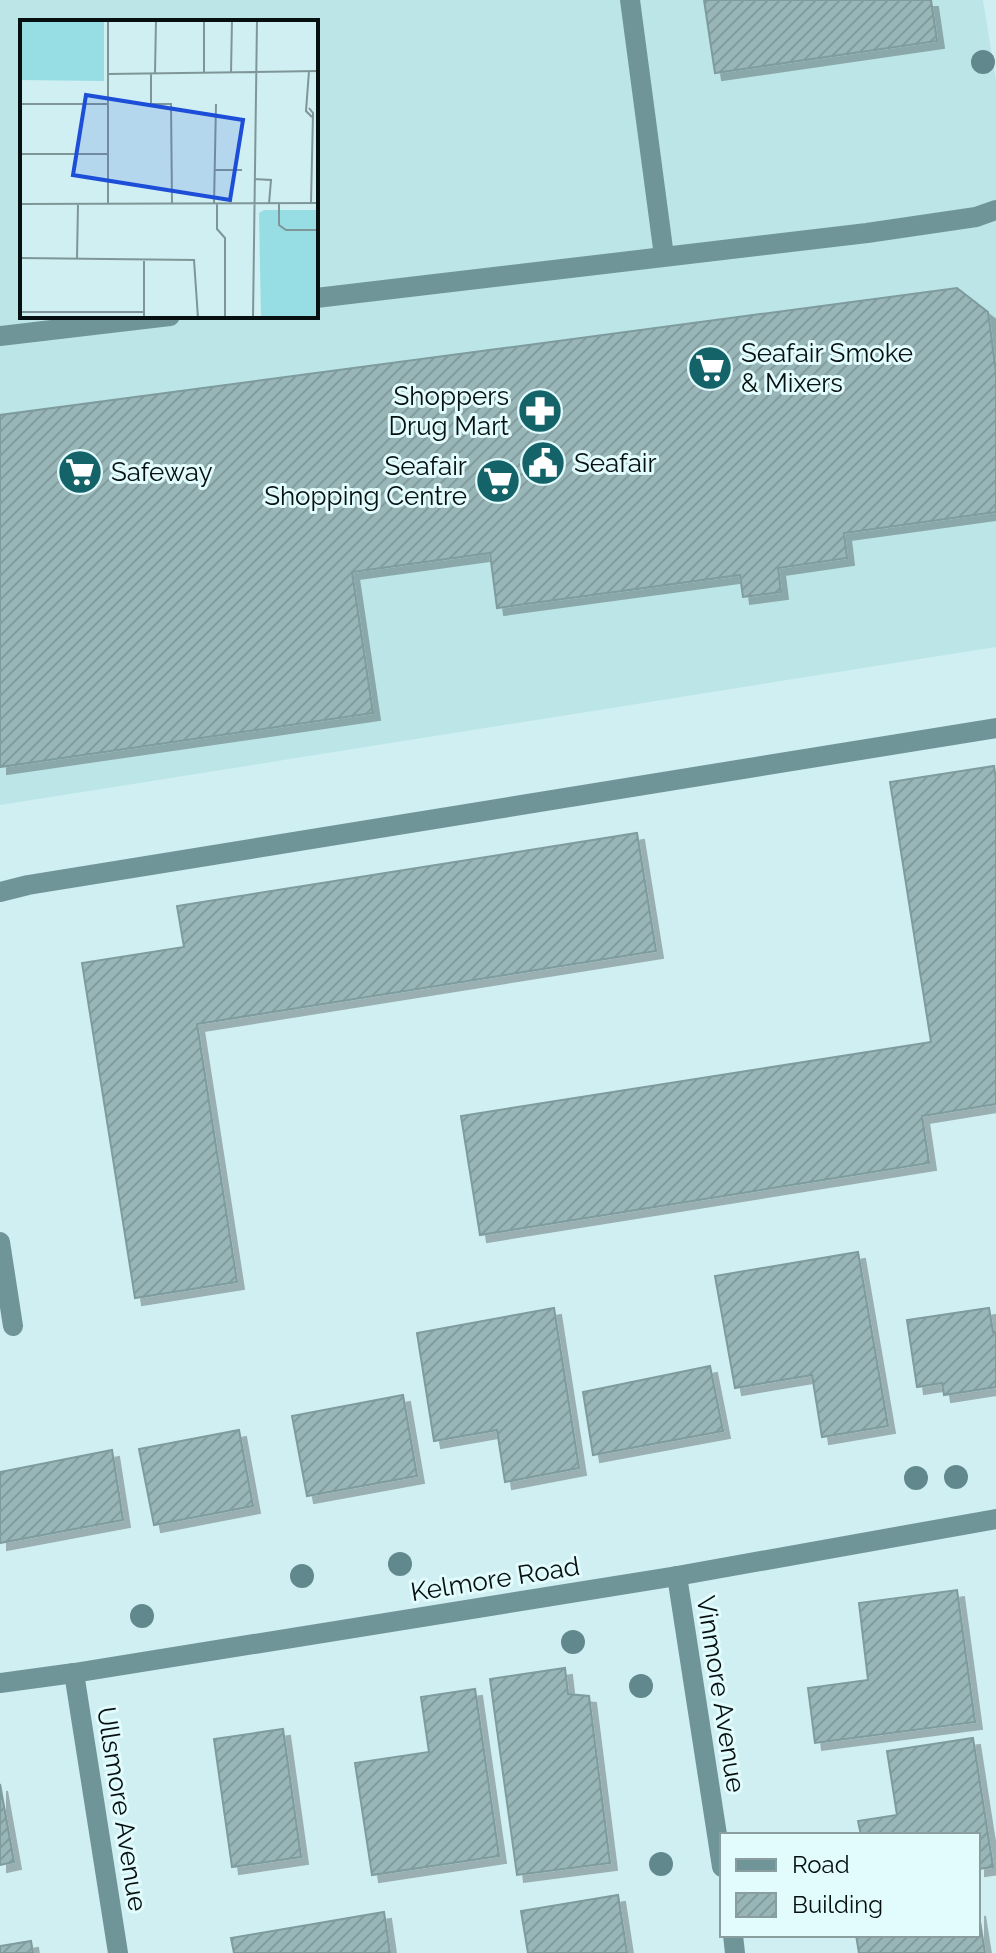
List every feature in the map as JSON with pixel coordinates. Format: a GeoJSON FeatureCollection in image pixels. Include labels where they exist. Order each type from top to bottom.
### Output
{"type":"FeatureCollection","features":[{"type":"Feature","properties":{"kind":"street"},"geometry":{"type":"LineString","coordinates":[[630,0],[664,256]]}},
{"type":"Feature","properties":{"kind":"street"},"geometry":{"type":"LineString","coordinates":[[318,298],[867,233],[976,217],[996,210]]}},
{"type":"Feature","properties":{"kind":"street"},"geometry":{"type":"LineString","coordinates":[[0,336],[153,318]]}},
{"type":"Feature","properties":{"kind":"street"},"geometry":{"type":"LineString","coordinates":[[0,892],[996,728]]}},
{"type":"Feature","properties":{"kind":"street"},"geometry":{"type":"LineString","coordinates":[[0,1242],[13,1326]]}},
{"type":"Feature","properties":{"kind":"street","name":"Kelmore Road"},"geometry":{"type":"LineString","coordinates":[[0,1683],[677,1576],[996,1519]]}},
{"type":"Feature","properties":{"kind":"street","name":"Vinmore Avenue"},"geometry":{"type":"LineString","coordinates":[[677,1576],[720,1854]]}},
{"type":"Feature","properties":{"kind":"street","name":"Ullsmore Avenue"},"geometry":{"type":"LineString","coordinates":[[74,1673],[118,1953]]}},
{"type":"Feature","properties":{"kind":"shaded area","name":"Seafair Shopping Centre"},"geometry":{"type":"Polygon","coordinates":[[[0,0],[983,0],[996,81],[996,647],[0,805],[0,0]]]}},
{"type":"Feature","properties":{"kind":"building"},"geometry":{"type":"Polygon","coordinates":[[[704,0],[931,0],[937,41],[715,73],[704,0]]]}},
{"type":"Feature","properties":{"kind":"building"},"geometry":{"type":"Polygon","coordinates":[[[957,288],[988,312],[996,372],[996,512],[844,533],[847,558],[778,568],[781,592],[743,597],[740,575],[497,608],[490,553],[352,572],[373,713],[0,767],[0,415],[957,288]]]}},
{"type":"Feature","properties":{"kind":"building"},"geometry":{"type":"Polygon","coordinates":[[[994,766],[996,1104],[922,1116],[929,1163],[480,1235],[461,1116],[931,1042],[890,782],[994,766]]]}},
{"type":"Feature","properties":{"kind":"building"},"geometry":{"type":"Polygon","coordinates":[[[637,833],[656,951],[197,1024],[237,1282],[135,1298],[82,963],[184,947],[177,906],[637,833]]]}},
{"type":"Feature","properties":{"kind":"building"},"geometry":{"type":"Polygon","coordinates":[[[858,1252],[888,1426],[822,1437],[812,1375],[735,1388],[715,1276],[858,1252]]]}},
{"type":"Feature","properties":{"kind":"building"},"geometry":{"type":"Polygon","coordinates":[[[554,1308],[579,1468],[505,1482],[497,1430],[434,1441],[417,1333],[554,1308]]]}},
{"type":"Feature","properties":{"kind":"building"},"geometry":{"type":"Polygon","coordinates":[[[989,1308],[993,1332],[996,1332],[996,1387],[944,1395],[942,1383],[917,1387],[907,1320],[989,1308]]]}},
{"type":"Feature","properties":{"kind":"building"},"geometry":{"type":"Polygon","coordinates":[[[710,1366],[723,1431],[593,1455],[583,1392],[710,1366]]]}},
{"type":"Feature","properties":{"kind":"building"},"geometry":{"type":"Polygon","coordinates":[[[403,1395],[417,1476],[307,1496],[292,1416],[403,1395]]]}},
{"type":"Feature","properties":{"kind":"building"},"geometry":{"type":"Polygon","coordinates":[[[239,1430],[253,1506],[154,1525],[139,1449],[239,1430]]]}},
{"type":"Feature","properties":{"kind":"building"},"geometry":{"type":"Polygon","coordinates":[[[112,1450],[123,1520],[0,1543],[0,1472],[112,1450]]]}},
{"type":"Feature","properties":{"kind":"building"},"geometry":{"type":"Polygon","coordinates":[[[957,1590],[975,1722],[815,1743],[808,1688],[868,1680],[859,1603],[957,1590]]]}},
{"type":"Feature","properties":{"kind":"building"},"geometry":{"type":"Polygon","coordinates":[[[565,1668],[568,1694],[589,1696],[610,1863],[517,1875],[490,1679],[565,1668]]]}},
{"type":"Feature","properties":{"kind":"building"},"geometry":{"type":"Polygon","coordinates":[[[475,1689],[499,1856],[372,1875],[355,1763],[429,1752],[421,1697],[475,1689]]]}},
{"type":"Feature","properties":{"kind":"building"},"geometry":{"type":"Polygon","coordinates":[[[283,1729],[301,1857],[232,1867],[214,1739],[283,1729]]]}},
{"type":"Feature","properties":{"kind":"building"},"geometry":{"type":"Polygon","coordinates":[[[973,1738],[993,1867],[980,1869],[980,1833],[861,1833],[858,1821],[897,1815],[887,1751],[973,1738]]]}},
{"type":"Feature","properties":{"kind":"building"},"geometry":{"type":"Polygon","coordinates":[[[0,1784],[14,1862],[0,1865],[0,1784]]]}},
{"type":"Feature","properties":{"kind":"building"},"geometry":{"type":"Polygon","coordinates":[[[618,1895],[627,1953],[528,1953],[521,1911],[618,1895]]]}},
{"type":"Feature","properties":{"kind":"building"},"geometry":{"type":"Polygon","coordinates":[[[384,1912],[390,1953],[234,1953],[231,1938],[384,1912]]]}},
{"type":"Feature","properties":{"kind":"building"},"geometry":{"type":"Polygon","coordinates":[[[980,1922],[985,1953],[859,1953],[856,1937],[980,1937],[980,1922]]]}},
{"type":"Feature","properties":{"kind":"building"},"geometry":{"type":"Polygon","coordinates":[[[31,1941],[33,1953],[0,1953],[0,1946],[31,1941]]]}},
{"type":"Feature","properties":{"kind":"place","name":"Seafair Smoke & Mixers"},"geometry":{"type":"Point","coordinates":[710,368]}},
{"type":"Feature","properties":{"kind":"place","name":"Shoppers Drug Mart"},"geometry":{"type":"Point","coordinates":[540,411]}},
{"type":"Feature","properties":{"kind":"place","name":"Seafair"},"geometry":{"type":"Point","coordinates":[543,463]}},
{"type":"Feature","properties":{"kind":"place","name":"Safeway"},"geometry":{"type":"Point","coordinates":[80,472]}},
{"type":"Feature","properties":{"kind":"place","name":"Seafair Shopping Centre"},"geometry":{"type":"Point","coordinates":[498,481]}}]}
